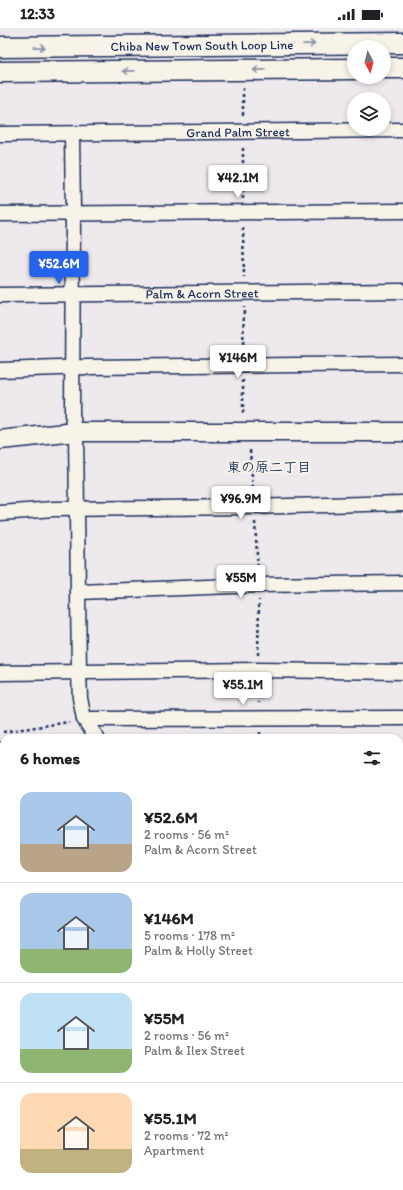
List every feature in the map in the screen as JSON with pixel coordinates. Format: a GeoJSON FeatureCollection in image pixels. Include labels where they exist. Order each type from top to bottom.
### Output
{"type":"FeatureCollection","features":[{"type":"Feature","properties":{"kind":"main road","name":"Chiba New Town South Loop Line"},"geometry":{"type":"LineString","coordinates":[[0,48],[403,43]]}},
{"type":"Feature","properties":{"kind":"main road"},"geometry":{"type":"LineString","coordinates":[[391,68],[403,68]]}},
{"type":"Feature","properties":{"kind":"main road","name":"Chiba New Town South Loop Line"},"geometry":{"type":"LineString","coordinates":[[0,72],[347,69]]}},
{"type":"Feature","properties":{"kind":"street","name":"Grand Palm Street"},"geometry":{"type":"LineString","coordinates":[[0,134],[403,130]]}},
{"type":"Feature","properties":{"kind":"street"},"geometry":{"type":"LineString","coordinates":[[72,134],[74,213],[72,415],[76,432],[79,673],[80,698],[84,719],[94,734]]}},
{"type":"Feature","properties":{"kind":"street"},"geometry":{"type":"LineString","coordinates":[[0,214],[403,211]]}},
{"type":"Feature","properties":{"kind":"street","name":"Palm & Acorn Street"},"geometry":{"type":"LineString","coordinates":[[0,294],[403,291]]}},
{"type":"Feature","properties":{"kind":"street"},"geometry":{"type":"LineString","coordinates":[[0,370],[403,364]]}},
{"type":"Feature","properties":{"kind":"street"},"geometry":{"type":"LineString","coordinates":[[0,440],[76,432],[403,432]]}},
{"type":"Feature","properties":{"kind":"street"},"geometry":{"type":"LineString","coordinates":[[0,513],[54,509],[403,503]]}},
{"type":"Feature","properties":{"kind":"street"},"geometry":{"type":"LineString","coordinates":[[78,592],[251,586],[403,583]]}},
{"type":"Feature","properties":{"kind":"street"},"geometry":{"type":"LineString","coordinates":[[0,673],[258,670],[403,672]]}},
{"type":"Feature","properties":{"kind":"street"},"geometry":{"type":"LineString","coordinates":[[84,719],[403,718]]}},
{"type":"Feature","properties":{"kind":"path"},"geometry":{"type":"LineString","coordinates":[[243,87],[243,413]]}},
{"type":"Feature","properties":{"kind":"path"},"geometry":{"type":"LineString","coordinates":[[3,732],[84,719]]}},
{"type":"Feature","properties":{"kind":"district","name":"東の原二丁目"},"geometry":{"type":"Point","coordinates":[269,467]}}]}
